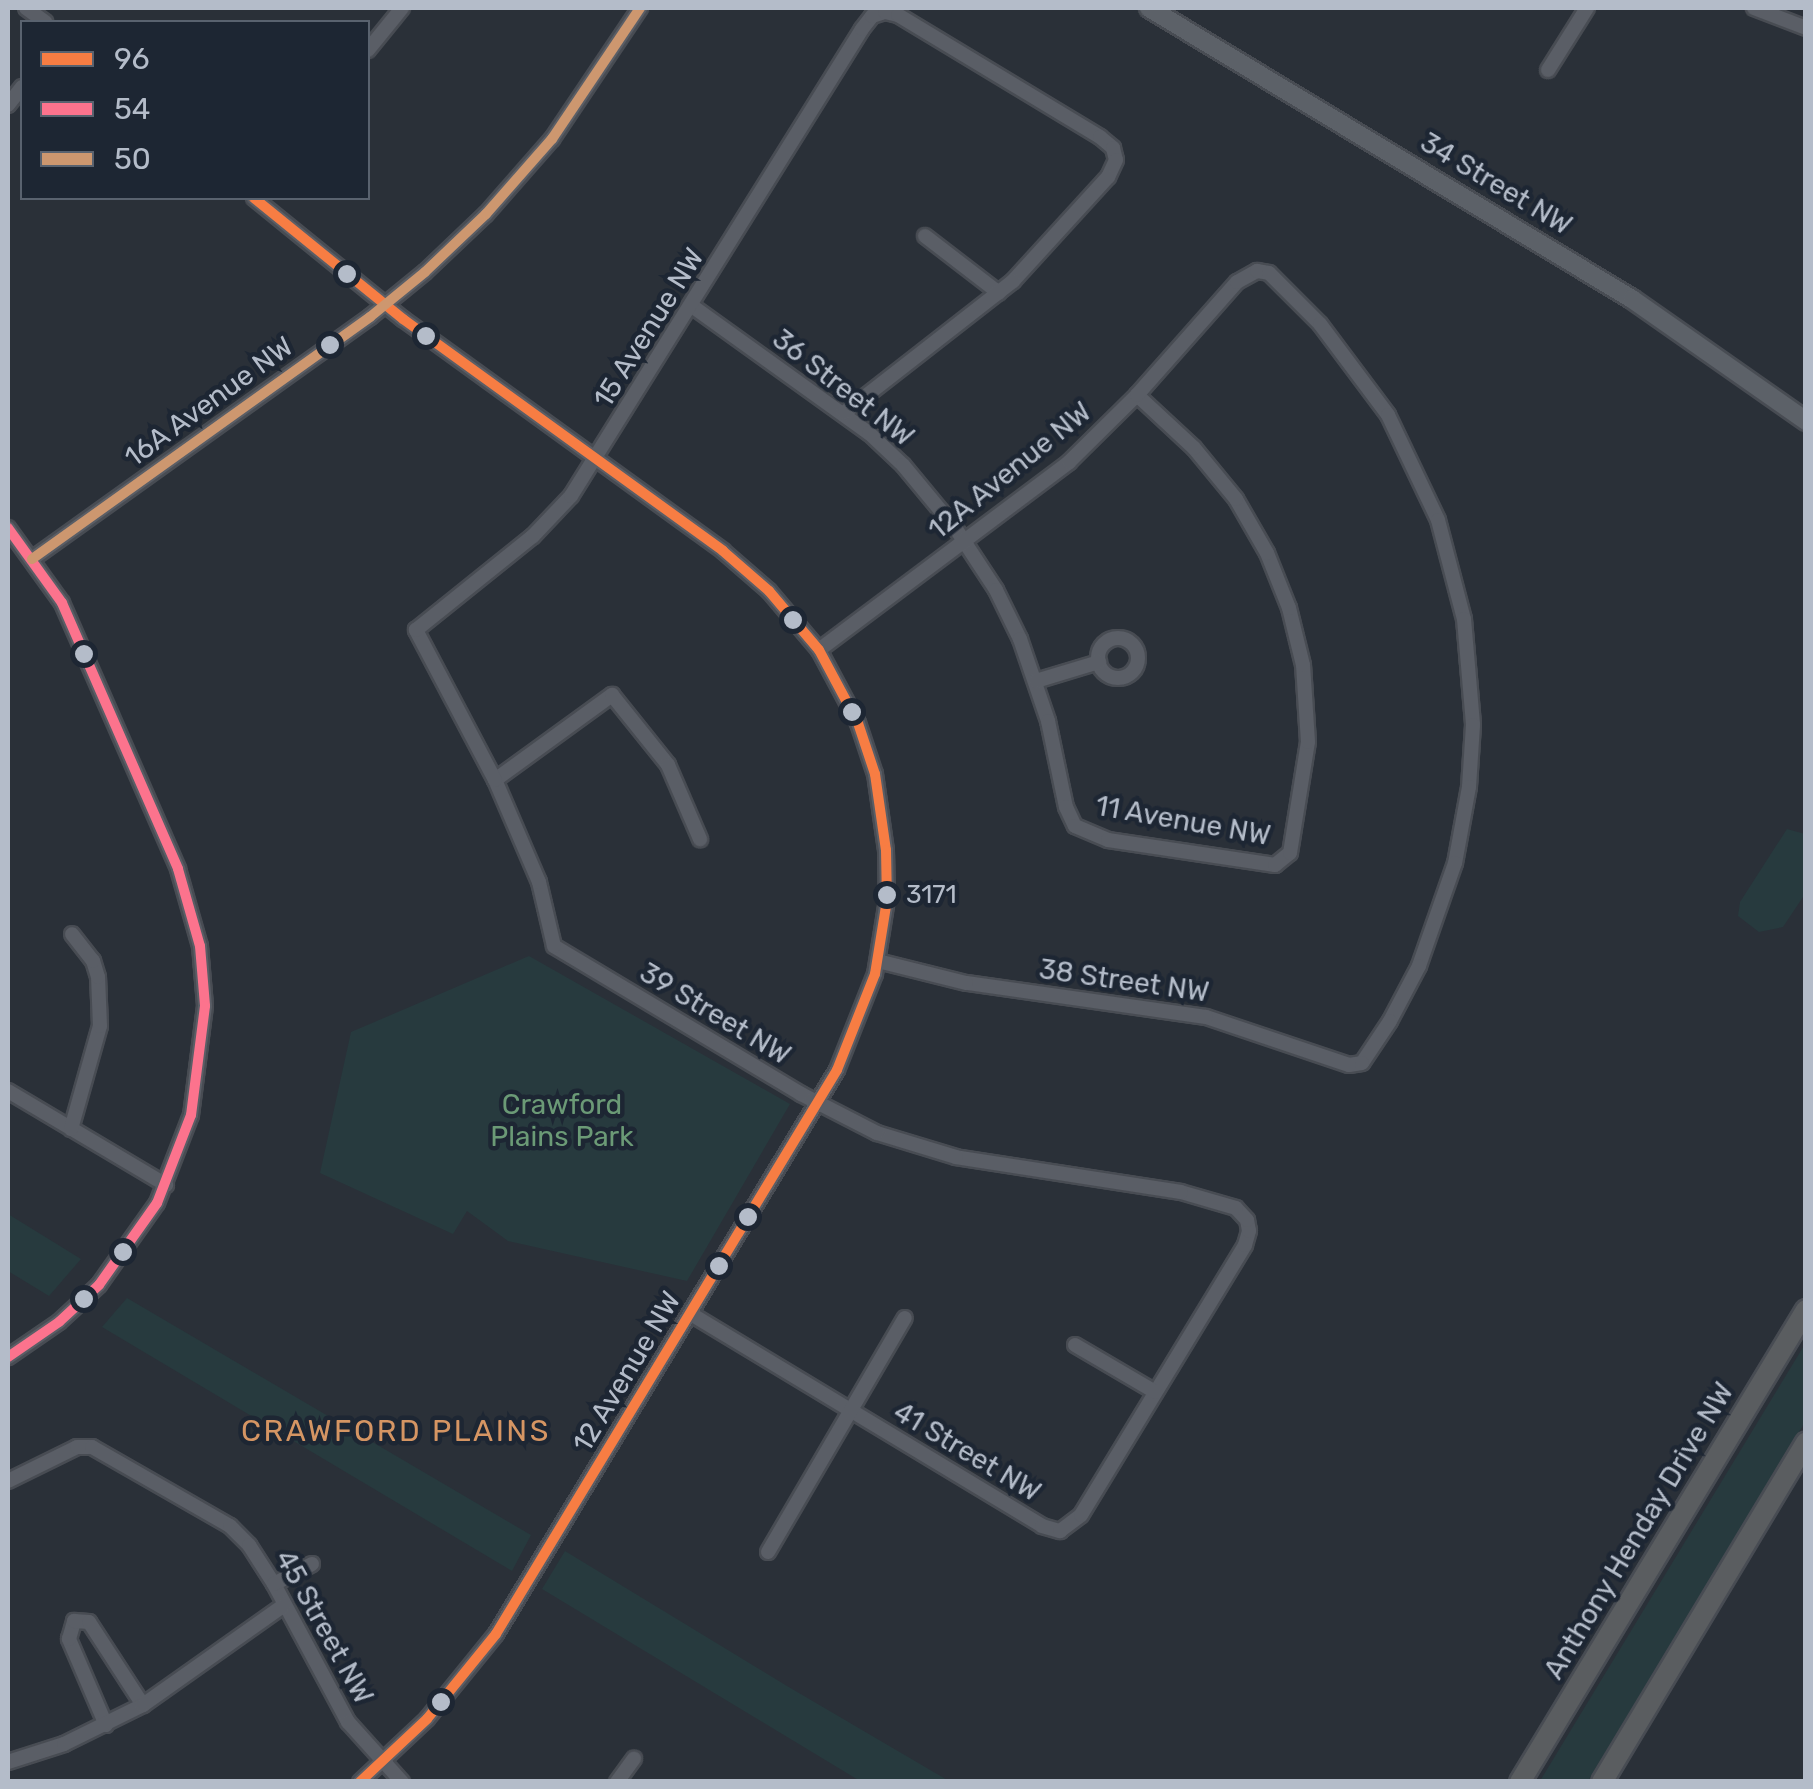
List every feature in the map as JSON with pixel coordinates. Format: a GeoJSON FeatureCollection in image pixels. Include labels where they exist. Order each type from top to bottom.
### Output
{"type":"FeatureCollection","features":[{"type":"Feature","properties":{"kind":"highway","name":"Anthony Henday Drive NW"},"geometry":{"type":"LineString","coordinates":[[1518,1782],[1806,1310]]}},
{"type":"Feature","properties":{"kind":"highway"},"geometry":{"type":"LineString","coordinates":[[1602,1782],[1806,1443]]}},
{"type":"Feature","properties":{"kind":"main road","name":"34 Street NW"},"geometry":{"type":"LineString","coordinates":[[1149,8],[1632,299],[1806,421]]}},
{"type":"Feature","properties":{"kind":"street"},"geometry":{"type":"LineString","coordinates":[[370,48],[402,8]]}},
{"type":"Feature","properties":{"kind":"street","name":"16A Avenue NW"},"geometry":{"type":"LineString","coordinates":[[32,559],[386,306],[460,240],[530,165],[591,86],[640,8]]}},
{"type":"Feature","properties":{"kind":"street"},"geometry":{"type":"LineString","coordinates":[[1548,70],[1586,8]]}},
{"type":"Feature","properties":{"kind":"street"},"geometry":{"type":"LineString","coordinates":[[1754,8],[1782,13],[1806,28]]}},
{"type":"Feature","properties":{"kind":"street","name":"15 Avenue NW"},"geometry":{"type":"LineString","coordinates":[[416,630],[546,525],[596,461],[862,29],[878,13],[898,15],[1100,137],[1115,153],[1112,172],[999,293]]}},
{"type":"Feature","properties":{"kind":"street","name":"12 Avenue NW"},"geometry":{"type":"LineString","coordinates":[[256,200],[386,306],[749,571],[818,650],[853,712],[875,774],[887,875],[878,961],[849,1046],[818,1102],[496,1634],[428,1719],[360,1782]]}},
{"type":"Feature","properties":{"kind":"street"},"geometry":{"type":"LineString","coordinates":[[844,413],[999,293],[925,236]]}},
{"type":"Feature","properties":{"kind":"street","name":"12A Avenue NW"},"geometry":{"type":"LineString","coordinates":[[818,650],[1069,462],[1137,395],[1237,282],[1257,270],[1269,274],[1320,324],[1388,414],[1438,520],[1464,619],[1473,726],[1458,851],[1419,966],[1370,1055],[1358,1066]]}},
{"type":"Feature","properties":{"kind":"street","name":"36 Street NW"},"geometry":{"type":"LineString","coordinates":[[692,306],[844,413],[903,465],[965,541],[1009,614],[1036,681],[1075,826]]}},
{"type":"Feature","properties":{"kind":"street","name":"11 Avenue NW"},"geometry":{"type":"LineString","coordinates":[[1075,826],[1108,840],[1264,866],[1284,861],[1296,828],[1308,742],[1304,665],[1290,608],[1267,553],[1236,499],[1187,441],[1137,395]]}},
{"type":"Feature","properties":{"kind":"street"},"geometry":{"type":"LineString","coordinates":[[8,528],[62,604],[178,869],[196,926],[205,994],[202,1056],[192,1115],[166,1185],[128,1249],[98,1285],[59,1322],[8,1358]]}},
{"type":"Feature","properties":{"kind":"street","name":"39 Street NW"},"geometry":{"type":"LineString","coordinates":[[416,630],[494,780],[539,882],[554,946],[868,1129],[916,1147],[1181,1192],[1236,1208],[1250,1225],[1245,1245],[1156,1392]]}},
{"type":"Feature","properties":{"kind":"street"},"geometry":{"type":"LineString","coordinates":[[1036,681],[1099,662]]}},
{"type":"Feature","properties":{"kind":"street"},"geometry":{"type":"LineString","coordinates":[[494,780],[612,695],[668,766],[700,839]]}},
{"type":"Feature","properties":{"kind":"street"},"geometry":{"type":"LineString","coordinates":[[71,1130],[100,1026],[98,977],[93,960],[72,934]]}},
{"type":"Feature","properties":{"kind":"street","name":"38 Street NW"},"geometry":{"type":"LineString","coordinates":[[878,961],[966,983],[1206,1017],[1358,1066]]}},
{"type":"Feature","properties":{"kind":"street"},"geometry":{"type":"LineString","coordinates":[[8,1091],[166,1185]]}},
{"type":"Feature","properties":{"kind":"street","name":"41 Street NW"},"geometry":{"type":"LineString","coordinates":[[692,1314],[1048,1529],[1060,1530],[1081,1514],[1156,1392]]}},
{"type":"Feature","properties":{"kind":"street","name":"41 Street NW"},"geometry":{"type":"LineString","coordinates":[[768,1552],[906,1318]]}},
{"type":"Feature","properties":{"kind":"street"},"geometry":{"type":"LineString","coordinates":[[1075,1344],[1156,1392]]}},
{"type":"Feature","properties":{"kind":"street","name":"45 Street NW"},"geometry":{"type":"LineString","coordinates":[[8,1481],[77,1448],[92,1446],[230,1526],[249,1545],[274,1584],[348,1722],[402,1782]]}},
{"type":"Feature","properties":{"kind":"street"},"geometry":{"type":"LineString","coordinates":[[274,1584],[312,1564]]}},
{"type":"Feature","properties":{"kind":"street"},"geometry":{"type":"LineString","coordinates":[[8,1762],[106,1725],[144,1705],[284,1605]]}},
{"type":"Feature","properties":{"kind":"street"},"geometry":{"type":"LineString","coordinates":[[106,1725],[68,1639],[74,1621],[89,1622],[144,1705]]}},
{"type":"Feature","properties":{"kind":"street"},"geometry":{"type":"LineString","coordinates":[[617,1782],[634,1760]]}},
{"type":"Feature","properties":{"kind":"green space"},"geometry":{"type":"Polygon","coordinates":[[[1787,829],[1805,834],[1805,894],[1783,927],[1759,932],[1738,916],[1740,902],[1787,829]]]}},
{"type":"Feature","properties":{"kind":"green space","name":"Crawford Plains Park"},"geometry":{"type":"Polygon","coordinates":[[[529,956],[790,1104],[687,1281],[508,1241],[467,1211],[453,1234],[320,1173],[351,1032],[529,956]]]}},
{"type":"Feature","properties":{"kind":"green space"},"geometry":{"type":"Polygon","coordinates":[[[8,1214],[81,1259],[49,1296],[8,1271],[8,1214]]]}},
{"type":"Feature","properties":{"kind":"green space"},"geometry":{"type":"Polygon","coordinates":[[[127,1298],[531,1535],[512,1571],[102,1327],[127,1298]]]}},
{"type":"Feature","properties":{"kind":"green space"},"geometry":{"type":"Polygon","coordinates":[[[1805,1344],[1805,1422],[1588,1781],[1540,1781],[1805,1344]]]}},
{"type":"Feature","properties":{"kind":"green space"},"geometry":{"type":"Polygon","coordinates":[[[565,1551],[949,1781],[860,1781],[542,1589],[565,1551]]]}},
{"type":"Feature","properties":{"kind":"transit line","name":"50"},"geometry":{"type":"LineString","coordinates":[[32,559],[370,317],[425,272],[486,214],[552,139],[640,8]]}},
{"type":"Feature","properties":{"kind":"transit line","name":"96"},"geometry":{"type":"LineString","coordinates":[[256,200],[403,319],[723,551],[769,591],[819,650],[858,723],[875,774],[886,850],[887,900],[875,974],[837,1070],[496,1634],[427,1719],[360,1782]]}},
{"type":"Feature","properties":{"kind":"transit line","name":"54"},"geometry":{"type":"LineString","coordinates":[[8,528],[62,603],[178,869],[200,946],[205,1006],[191,1115],[157,1203],[99,1285],[59,1322],[8,1357]]}},
{"type":"Feature","properties":{"kind":"place","name":"3171"},"geometry":{"type":"Point","coordinates":[887,895]}},
{"type":"Feature","properties":{"kind":"district","name":"CRAWFORD PLAINS"},"geometry":{"type":"Point","coordinates":[396,1431]}}]}
